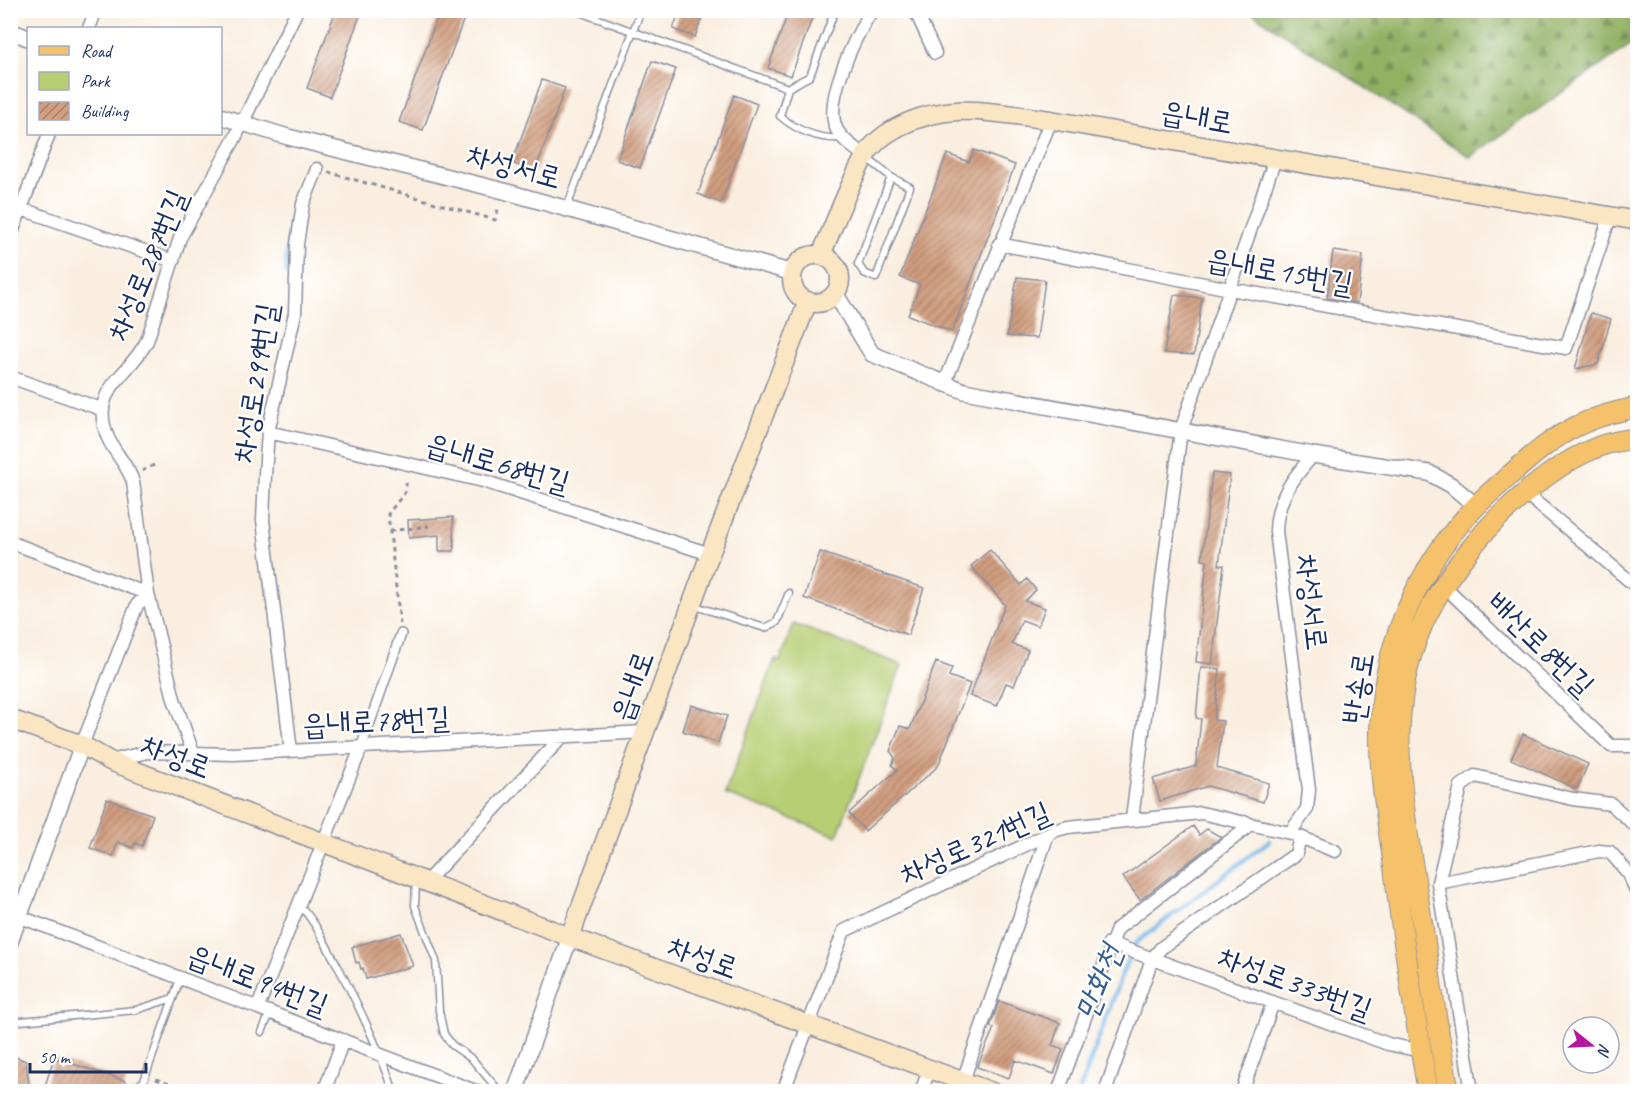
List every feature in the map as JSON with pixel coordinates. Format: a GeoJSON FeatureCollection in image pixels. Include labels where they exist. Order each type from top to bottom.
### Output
{"type":"FeatureCollection","features":[{"type":"Feature","properties":{"kind":"main road","name":"읍내로"},"geometry":{"type":"LineString","coordinates":[[821,255],[865,156],[891,131],[938,112],[968,109],[1051,120],[1638,221]]}},
{"type":"Feature","properties":{"kind":"main road"},"geometry":{"type":"LineString","coordinates":[[821,255],[831,259],[837,266],[839,282],[835,293],[827,299],[808,302],[799,297],[794,288],[793,273],[803,259],[821,255]]}},
{"type":"Feature","properties":{"kind":"main road","name":"읍내로"},"geometry":{"type":"LineString","coordinates":[[570,937],[710,554],[808,302]]}},
{"type":"Feature","properties":{"kind":"main road","name":"반송로"},"geometry":{"type":"LineString","coordinates":[[1428,1092],[1380,764],[1382,698],[1388,667],[1409,604],[1428,565],[1475,505],[1531,456],[1576,426],[1638,407]]}},
{"type":"Feature","properties":{"kind":"main road","name":"반송로"},"geometry":{"type":"LineString","coordinates":[[1449,1092],[1403,804],[1399,730],[1403,693],[1417,633],[1443,585],[1487,527],[1525,493],[1564,464],[1599,446],[1638,438]]}},
{"type":"Feature","properties":{"kind":"main road","name":"차성로"},"geometry":{"type":"LineString","coordinates":[[10,719],[82,746],[110,761],[570,937],[807,1026],[992,1092]]}},
{"type":"Feature","properties":{"kind":"street"},"geometry":{"type":"LineString","coordinates":[[89,27],[96,10]]}},
{"type":"Feature","properties":{"kind":"street","name":"차성로287번길"},"geometry":{"type":"LineString","coordinates":[[101,409],[112,385],[140,356],[147,341],[180,238],[297,10]]}},
{"type":"Feature","properties":{"kind":"street"},"geometry":{"type":"LineString","coordinates":[[865,156],[843,138],[834,119],[835,106],[853,43],[872,10]]}},
{"type":"Feature","properties":{"kind":"street"},"geometry":{"type":"LineString","coordinates":[[915,10],[935,53]]}},
{"type":"Feature","properties":{"kind":"street"},"geometry":{"type":"LineString","coordinates":[[10,31],[27,38]]}},
{"type":"Feature","properties":{"kind":"street","name":"차성서로"},"geometry":{"type":"LineString","coordinates":[[222,117],[240,124],[504,190],[793,273]]}},
{"type":"Feature","properties":{"kind":"street"},"geometry":{"type":"LineString","coordinates":[[944,385],[1051,120]]}},
{"type":"Feature","properties":{"kind":"street"},"geometry":{"type":"LineString","coordinates":[[10,238],[16,207],[49,135]]}},
{"type":"Feature","properties":{"kind":"street"},"geometry":{"type":"LineString","coordinates":[[1132,819],[1181,430],[1275,159]]}},
{"type":"Feature","properties":{"kind":"street","name":"차성로299번길"},"geometry":{"type":"LineString","coordinates":[[291,751],[263,520],[268,432],[295,313],[297,244],[303,204],[317,169]]}},
{"type":"Feature","properties":{"kind":"street"},"geometry":{"type":"LineString","coordinates":[[16,207],[173,261]]}},
{"type":"Feature","properties":{"kind":"street","name":"읍내로15번길"},"geometry":{"type":"LineString","coordinates":[[999,244],[1566,348],[1610,217]]}},
{"type":"Feature","properties":{"kind":"street"},"geometry":{"type":"LineString","coordinates":[[835,293],[872,354],[944,385],[983,396],[1313,455],[1429,473],[1451,485],[1475,505]]}},
{"type":"Feature","properties":{"kind":"street"},"geometry":{"type":"LineString","coordinates":[[10,376],[101,409],[108,439],[129,470],[133,482],[148,594],[174,699],[193,753]]}},
{"type":"Feature","properties":{"kind":"street","name":"읍내로68번길"},"geometry":{"type":"LineString","coordinates":[[268,432],[483,481],[710,554]]}},
{"type":"Feature","properties":{"kind":"street","name":"차성서로"},"geometry":{"type":"LineString","coordinates":[[1295,835],[1306,809],[1309,790],[1276,531],[1280,501],[1293,478],[1313,455]]}},
{"type":"Feature","properties":{"kind":"street"},"geometry":{"type":"LineString","coordinates":[[1525,493],[1638,588]]}},
{"type":"Feature","properties":{"kind":"street"},"geometry":{"type":"LineString","coordinates":[[10,542],[148,594]]}},
{"type":"Feature","properties":{"kind":"street","name":"배산로8번길"},"geometry":{"type":"LineString","coordinates":[[1443,585],[1611,746],[1638,746]]}},
{"type":"Feature","properties":{"kind":"street"},"geometry":{"type":"LineString","coordinates":[[10,942],[15,914],[138,605],[148,594]]}},
{"type":"Feature","properties":{"kind":"street"},"geometry":{"type":"LineString","coordinates":[[258,1007],[361,748],[401,634]]}},
{"type":"Feature","properties":{"kind":"street","name":"읍내로78번길"},"geometry":{"type":"LineString","coordinates":[[110,761],[147,752],[291,751],[645,732]]}},
{"type":"Feature","properties":{"kind":"street"},"geometry":{"type":"LineString","coordinates":[[421,880],[563,736]]}},
{"type":"Feature","properties":{"kind":"street"},"geometry":{"type":"LineString","coordinates":[[1472,1092],[1438,883],[1461,786],[1470,778],[1485,777],[1573,799],[1611,804],[1638,828]]}},
{"type":"Feature","properties":{"kind":"street","name":"차성로321번길"},"geometry":{"type":"LineString","coordinates":[[783,1092],[844,931],[1057,830],[1132,819],[1202,813],[1295,835],[1335,850]]}},
{"type":"Feature","properties":{"kind":"street"},"geometry":{"type":"LineString","coordinates":[[1058,1092],[1114,945],[1117,929],[1245,829],[1246,822]]}},
{"type":"Feature","properties":{"kind":"street"},"geometry":{"type":"LineString","coordinates":[[963,1081],[1048,834]]}},
{"type":"Feature","properties":{"kind":"street","name":"차성로333번길"},"geometry":{"type":"LineString","coordinates":[[1105,1092],[1147,957],[1296,854],[1295,835]]}},
{"type":"Feature","properties":{"kind":"street"},"geometry":{"type":"LineString","coordinates":[[1438,883],[1599,851],[1610,852],[1629,874],[1638,896]]}},
{"type":"Feature","properties":{"kind":"street","name":"읍내로94번길"},"geometry":{"type":"LineString","coordinates":[[15,914],[478,1092]]}},
{"type":"Feature","properties":{"kind":"street","name":"읍내로"},"geometry":{"type":"LineString","coordinates":[[514,1092],[570,937]]}},
{"type":"Feature","properties":{"kind":"street"},"geometry":{"type":"LineString","coordinates":[[1114,945],[1147,957]]}},
{"type":"Feature","properties":{"kind":"street","name":"차성로333번길"},"geometry":{"type":"LineString","coordinates":[[1147,957],[1388,1044],[1421,1051]]}},
{"type":"Feature","properties":{"kind":"street"},"geometry":{"type":"LineString","coordinates":[[1242,1092],[1273,1002]]}},
{"type":"Feature","properties":{"kind":"street"},"geometry":{"type":"LineString","coordinates":[[1438,1028],[1460,1016]]}},
{"type":"Feature","properties":{"kind":"street"},"geometry":{"type":"LineString","coordinates":[[324,1092],[343,1040]]}},
{"type":"Feature","properties":{"kind":"street"},"geometry":{"type":"LineString","coordinates":[[921,1092],[929,1070]]}},
{"type":"Feature","properties":{"kind":"lane"},"geometry":{"type":"LineString","coordinates":[[574,10],[788,88]]}},
{"type":"Feature","properties":{"kind":"lane"},"geometry":{"type":"LineString","coordinates":[[567,208],[641,10]]}},
{"type":"Feature","properties":{"kind":"lane"},"geometry":{"type":"LineString","coordinates":[[835,10],[810,76],[788,88],[780,116],[793,128],[828,139],[843,138]]}},
{"type":"Feature","properties":{"kind":"lane"},"geometry":{"type":"LineString","coordinates":[[865,156],[891,177],[910,187],[876,278],[864,273],[858,264],[891,177]]}},
{"type":"Feature","properties":{"kind":"lane"},"geometry":{"type":"LineString","coordinates":[[692,605],[765,628],[777,622],[789,593]]}},
{"type":"Feature","properties":{"kind":"lane"},"geometry":{"type":"LineString","coordinates":[[421,880],[414,897],[436,961],[439,1011],[444,1034],[452,1045],[472,1059],[500,1092]]}},
{"type":"Feature","properties":{"kind":"lane"},"geometry":{"type":"LineString","coordinates":[[298,904],[316,927],[381,1054],[394,1092]]}},
{"type":"Feature","properties":{"kind":"lane"},"geometry":{"type":"LineString","coordinates":[[143,1086],[180,978]]}},
{"type":"Feature","properties":{"kind":"lane"},"geometry":{"type":"LineString","coordinates":[[10,1022],[136,1010],[173,998]]}},
{"type":"Feature","properties":{"kind":"lane"},"geometry":{"type":"LineString","coordinates":[[262,1032],[270,1012]]}},
{"type":"Feature","properties":{"kind":"lane"},"geometry":{"type":"LineString","coordinates":[[144,1057],[151,1060]]}},
{"type":"Feature","properties":{"kind":"path"},"geometry":{"type":"LineString","coordinates":[[317,169],[495,220],[504,190]]}},
{"type":"Feature","properties":{"kind":"path"},"geometry":{"type":"LineString","coordinates":[[401,634],[388,514],[405,492],[408,464]]}},
{"type":"Feature","properties":{"kind":"path"},"geometry":{"type":"LineString","coordinates":[[390,531],[429,526]]}},
{"type":"Feature","properties":{"kind":"path"},"geometry":{"type":"LineString","coordinates":[[143,1086],[183,1089]]}},
{"type":"Feature","properties":{"kind":"green space"},"geometry":{"type":"Polygon","coordinates":[[[1249,11],[1637,11],[1637,40],[1470,157],[1249,11]]]}},
{"type":"Feature","properties":{"kind":"green space"},"geometry":{"type":"Polygon","coordinates":[[[794,624],[902,665],[837,836],[725,794],[775,659],[780,661],[794,624]]]}},
{"type":"Feature","properties":{"kind":"building"},"geometry":{"type":"Polygon","coordinates":[[[336,10],[362,10],[330,97],[307,88],[336,10]]]}},
{"type":"Feature","properties":{"kind":"building"},"geometry":{"type":"Polygon","coordinates":[[[440,10],[467,10],[423,130],[399,122],[440,10]]]}},
{"type":"Feature","properties":{"kind":"building"},"geometry":{"type":"Polygon","coordinates":[[[680,10],[705,10],[695,37],[673,29],[680,10]]]}},
{"type":"Feature","properties":{"kind":"building"},"geometry":{"type":"Polygon","coordinates":[[[789,10],[815,10],[791,76],[768,68],[789,10]]]}},
{"type":"Feature","properties":{"kind":"building"},"geometry":{"type":"Polygon","coordinates":[[[652,61],[676,69],[640,168],[617,160],[652,61]]]}},
{"type":"Feature","properties":{"kind":"building"},"geometry":{"type":"Polygon","coordinates":[[[542,80],[565,88],[535,172],[512,163],[542,80]]]}},
{"type":"Feature","properties":{"kind":"building"},"geometry":{"type":"Polygon","coordinates":[[[734,95],[757,104],[721,203],[698,194],[734,95]]]}},
{"type":"Feature","properties":{"kind":"building"},"geometry":{"type":"Polygon","coordinates":[[[974,150],[1015,165],[952,332],[908,315],[920,285],[900,277],[947,154],[969,162],[974,150]]]}},
{"type":"Feature","properties":{"kind":"building"},"geometry":{"type":"Polygon","coordinates":[[[1333,251],[1363,255],[1357,303],[1327,298],[1333,251]]]}},
{"type":"Feature","properties":{"kind":"building"},"geometry":{"type":"Polygon","coordinates":[[[1017,277],[1045,280],[1037,338],[1007,336],[1017,277]]]}},
{"type":"Feature","properties":{"kind":"building"},"geometry":{"type":"Polygon","coordinates":[[[1174,295],[1202,298],[1194,355],[1164,353],[1174,295]]]}},
{"type":"Feature","properties":{"kind":"building"},"geometry":{"type":"Polygon","coordinates":[[[1591,313],[1611,319],[1598,364],[1575,369],[1591,313]]]}},
{"type":"Feature","properties":{"kind":"building"},"geometry":{"type":"Polygon","coordinates":[[[1212,473],[1230,475],[1219,565],[1224,565],[1212,664],[1196,662],[1207,561],[1202,560],[1212,473]]]}},
{"type":"Feature","properties":{"kind":"building"},"geometry":{"type":"Polygon","coordinates":[[[453,517],[454,551],[439,551],[439,535],[409,538],[408,520],[453,517]]]}},
{"type":"Feature","properties":{"kind":"building"},"geometry":{"type":"Polygon","coordinates":[[[990,550],[1021,585],[1027,579],[1036,590],[1025,601],[1045,608],[1038,626],[1022,620],[1012,644],[1028,650],[1014,686],[1006,683],[997,706],[970,696],[1005,605],[971,566],[990,550]]]}},
{"type":"Feature","properties":{"kind":"building"},"geometry":{"type":"Polygon","coordinates":[[[820,552],[924,588],[908,635],[804,598],[820,552]]]}},
{"type":"Feature","properties":{"kind":"building"},"geometry":{"type":"Polygon","coordinates":[[[936,662],[952,668],[949,676],[970,684],[938,766],[865,831],[849,813],[897,770],[892,765],[895,758],[890,751],[900,726],[910,729],[936,662]]]}},
{"type":"Feature","properties":{"kind":"building"},"geometry":{"type":"Polygon","coordinates":[[[1201,667],[1220,669],[1214,720],[1223,721],[1217,768],[1269,783],[1263,802],[1208,786],[1160,801],[1153,779],[1196,766],[1201,719],[1196,718],[1201,667]]]}},
{"type":"Feature","properties":{"kind":"building"},"geometry":{"type":"Polygon","coordinates":[[[691,705],[727,716],[718,743],[683,731],[691,705]]]}},
{"type":"Feature","properties":{"kind":"building"},"geometry":{"type":"Polygon","coordinates":[[[1523,734],[1588,764],[1577,789],[1511,759],[1523,734]]]}},
{"type":"Feature","properties":{"kind":"building"},"geometry":{"type":"Polygon","coordinates":[[[107,799],[153,815],[142,846],[135,843],[133,848],[118,842],[113,856],[90,848],[107,799]]]}},
{"type":"Feature","properties":{"kind":"building"},"geometry":{"type":"Polygon","coordinates":[[[1193,826],[1199,835],[1207,829],[1221,837],[1140,900],[1123,877],[1193,826]]]}},
{"type":"Feature","properties":{"kind":"building"},"geometry":{"type":"Polygon","coordinates":[[[401,933],[413,966],[366,979],[363,968],[361,969],[359,962],[356,963],[352,947],[401,933]]]}},
{"type":"Feature","properties":{"kind":"building"},"geometry":{"type":"Polygon","coordinates":[[[999,1001],[1060,1023],[1052,1045],[1063,1049],[1054,1074],[1015,1060],[1009,1078],[977,1067],[994,1028],[990,1027],[999,1001]]]}},
{"type":"Feature","properties":{"kind":"building"},"geometry":{"type":"Polygon","coordinates":[[[10,1055],[26,1061],[30,1092],[10,1092],[10,1055]]]}},
{"type":"Feature","properties":{"kind":"building"},"geometry":{"type":"Polygon","coordinates":[[[54,1058],[126,1081],[123,1092],[43,1092],[54,1058]]]}},
{"type":"Feature","properties":{"kind":"waterway"},"geometry":{"type":"LineString","coordinates":[[286,273],[290,227],[303,183]]}},
{"type":"Feature","properties":{"kind":"waterway","name":"만화천"},"geometry":{"type":"LineString","coordinates":[[1079,1092],[1123,971],[1137,942],[1269,841]]}}]}
